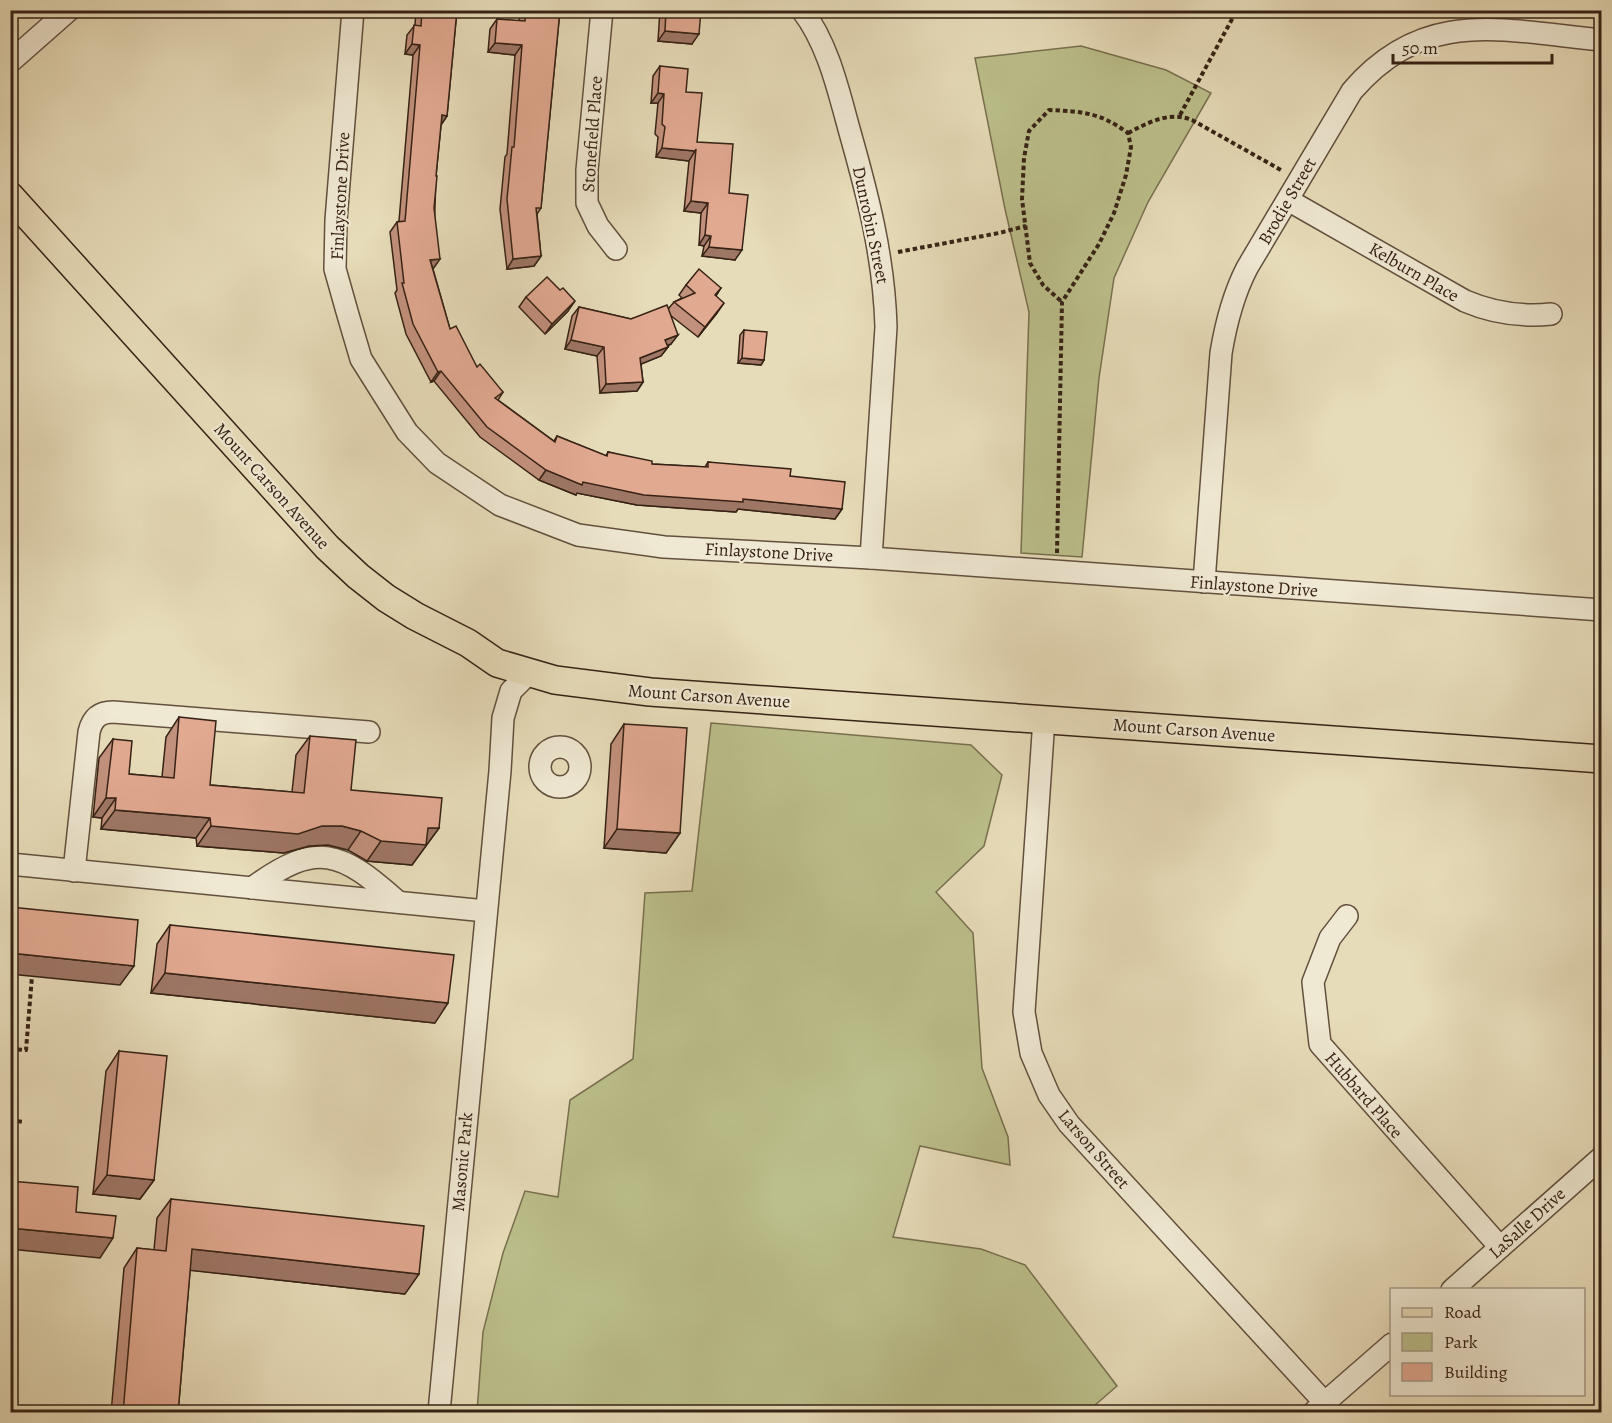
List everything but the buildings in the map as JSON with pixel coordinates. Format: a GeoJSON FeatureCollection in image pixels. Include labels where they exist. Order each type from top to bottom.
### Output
{"type":"FeatureCollection","features":[{"type":"Feature","properties":{"kind":"main road","name":"Mount Carson Avenue"},"geometry":{"type":"LineString","coordinates":[[10,196],[304,523],[358,576],[415,616],[468,643],[497,663],[555,680],[602,688],[1602,759]]}},
{"type":"Feature","properties":{"kind":"street"},"geometry":{"type":"LineString","coordinates":[[10,62],[69,10]]}},
{"type":"Feature","properties":{"kind":"street","name":"Finlaystone Drive"},"geometry":{"type":"LineString","coordinates":[[353,10],[336,220],[335,269],[361,359],[407,432],[437,464],[500,505],[578,535],[664,547],[871,558],[1602,610]]}},
{"type":"Feature","properties":{"kind":"street","name":"Stonefield Place"},"geometry":{"type":"LineString","coordinates":[[602,10],[587,170],[587,203],[598,226],[616,249]]}},
{"type":"Feature","properties":{"kind":"street","name":"Dunrobin Street"},"geometry":{"type":"LineString","coordinates":[[802,10],[810,21],[833,71],[881,255],[886,327],[871,558]]}},
{"type":"Feature","properties":{"kind":"street","name":"Brodie Street"},"geometry":{"type":"LineString","coordinates":[[1204,582],[1221,353],[1228,318],[1243,276],[1352,90],[1375,66],[1400,48],[1414,41],[1445,32],[1471,30],[1602,40]]}},
{"type":"Feature","properties":{"kind":"street","name":"Kelburn Place"},"geometry":{"type":"LineString","coordinates":[[1288,200],[1465,302],[1509,314],[1551,314]]}},
{"type":"Feature","properties":{"kind":"street","name":"Masonic Park"},"geometry":{"type":"LineString","coordinates":[[439,1413],[500,771],[503,718],[511,691],[529,673]]}},
{"type":"Feature","properties":{"kind":"street"},"geometry":{"type":"LineString","coordinates":[[74,871],[89,732],[93,720],[102,713],[369,732]]}},
{"type":"Feature","properties":{"kind":"street","name":"Larson Street"},"geometry":{"type":"LineString","coordinates":[[1044,719],[1024,1012],[1031,1053],[1049,1095],[1069,1124],[1320,1408]]}},
{"type":"Feature","properties":{"kind":"street"},"geometry":{"type":"LineString","coordinates":[[252,888],[271,874],[296,861],[307,858],[331,859],[353,865],[363,871],[398,902]]}},
{"type":"Feature","properties":{"kind":"street"},"geometry":{"type":"LineString","coordinates":[[10,864],[486,911]]}},
{"type":"Feature","properties":{"kind":"street","name":"Hubbard Place"},"geometry":{"type":"LineString","coordinates":[[1347,916],[1330,938],[1313,982],[1320,1044],[1500,1247]]}},
{"type":"Feature","properties":{"kind":"street","name":"LaSalle Drive"},"geometry":{"type":"LineString","coordinates":[[1454,1288],[1602,1157]]}},
{"type":"Feature","properties":{"kind":"street"},"geometry":{"type":"LineString","coordinates":[[1320,1408],[1390,1346]]}},
{"type":"Feature","properties":{"kind":"path"},"geometry":{"type":"LineString","coordinates":[[1180,116],[1237,10]]}},
{"type":"Feature","properties":{"kind":"path"},"geometry":{"type":"LineString","coordinates":[[1057,572],[1062,302],[1099,244],[1114,213],[1126,175],[1131,147],[1128,132],[1109,120],[1094,114],[1049,110],[1029,131],[1024,158],[1022,200],[1030,263],[1043,285],[1062,302]]}},
{"type":"Feature","properties":{"kind":"path"},"geometry":{"type":"LineString","coordinates":[[1128,132],[1162,118],[1180,116],[1192,120],[1299,180]]}},
{"type":"Feature","properties":{"kind":"path"},"geometry":{"type":"LineString","coordinates":[[881,255],[1026,226]]}},
{"type":"Feature","properties":{"kind":"path"},"geometry":{"type":"LineString","coordinates":[[10,1049],[26,1050],[32,976]]}},
{"type":"Feature","properties":{"kind":"path"},"geometry":{"type":"LineString","coordinates":[[10,1120],[23,1122]]}},
{"type":"Feature","properties":{"kind":"green space"},"geometry":{"type":"Polygon","coordinates":[[[1081,46],[1166,70],[1211,93],[1148,202],[1114,278],[1099,378],[1082,557],[1021,553],[1029,312],[1005,209],[975,58],[1081,46]]]}},
{"type":"Feature","properties":{"kind":"green space"},"geometry":{"type":"Polygon","coordinates":[[[711,723],[971,745],[1002,775],[984,846],[936,892],[973,933],[982,1068],[1008,1137],[1010,1165],[920,1146],[893,1237],[981,1249],[1025,1265],[1117,1386],[1087,1412],[477,1412],[483,1332],[503,1253],[525,1191],[558,1197],[570,1100],[633,1059],[645,893],[692,891],[711,723]]]}}]}
